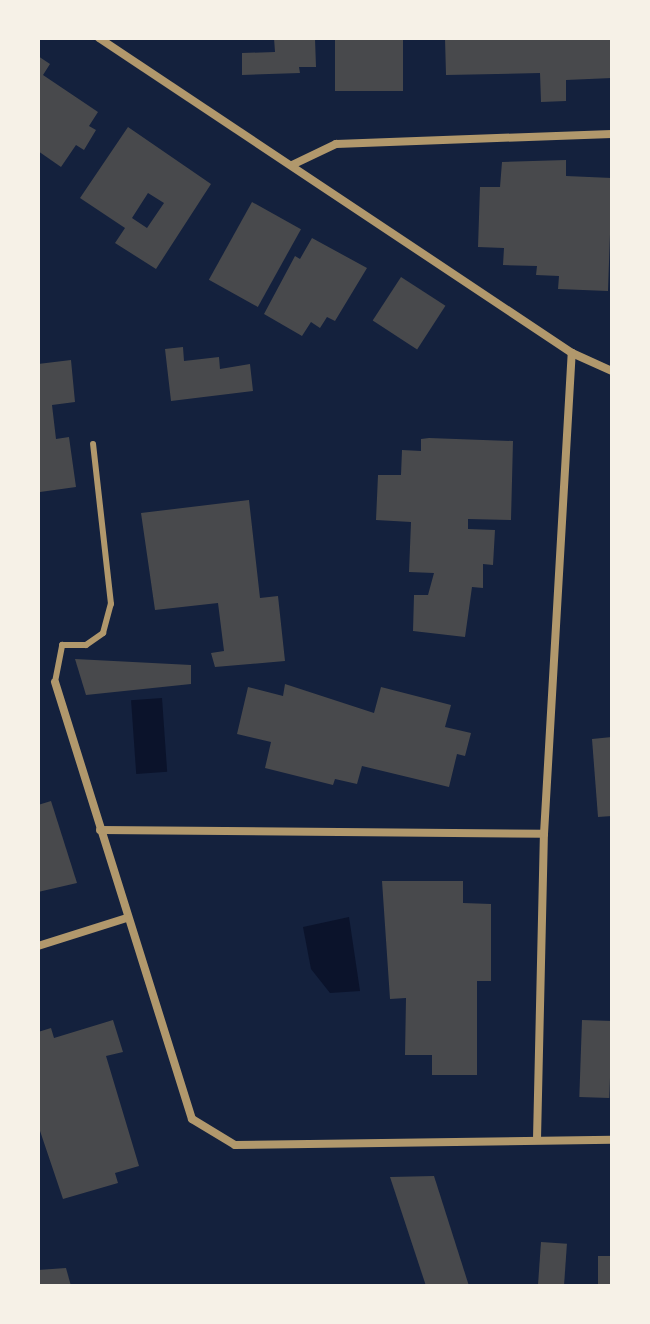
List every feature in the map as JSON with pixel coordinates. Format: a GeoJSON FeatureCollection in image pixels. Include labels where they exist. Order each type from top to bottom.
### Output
{"type":"FeatureCollection","features":[{"type":"Feature","properties":{"kind":"street"},"geometry":{"type":"LineString","coordinates":[[99,38],[572,353],[612,371]]}},
{"type":"Feature","properties":{"kind":"street"},"geometry":{"type":"LineString","coordinates":[[292,165],[336,144],[612,134]]}},
{"type":"Feature","properties":{"kind":"street"},"geometry":{"type":"LineString","coordinates":[[537,1139],[544,834],[572,353]]}},
{"type":"Feature","properties":{"kind":"street"},"geometry":{"type":"LineString","coordinates":[[55,682],[192,1119],[235,1145],[612,1140]]}},
{"type":"Feature","properties":{"kind":"street"},"geometry":{"type":"LineString","coordinates":[[100,830],[544,834]]}},
{"type":"Feature","properties":{"kind":"street"},"geometry":{"type":"LineString","coordinates":[[38,946],[127,918]]}},
{"type":"Feature","properties":{"kind":"lane"},"geometry":{"type":"LineString","coordinates":[[55,682],[62,645],[86,645],[103,633],[111,604],[93,444]]}},
{"type":"Feature","properties":{"kind":"water"},"geometry":{"type":"Polygon","coordinates":[[[162,698],[167,772],[136,774],[131,700],[162,698]]]}},
{"type":"Feature","properties":{"kind":"water"},"geometry":{"type":"Polygon","coordinates":[[[349,917],[360,991],[330,993],[311,969],[303,927],[349,917]]]}},
{"type":"Feature","properties":{"kind":"building"},"geometry":{"type":"Polygon","coordinates":[[[274,38],[315,38],[316,67],[299,67],[300,73],[242,75],[242,53],[275,52],[274,38]]]}},
{"type":"Feature","properties":{"kind":"building"},"geometry":{"type":"Polygon","coordinates":[[[335,38],[403,38],[403,91],[335,91],[335,38]]]}},
{"type":"Feature","properties":{"kind":"building"},"geometry":{"type":"Polygon","coordinates":[[[445,38],[612,38],[612,78],[566,80],[566,101],[541,102],[540,73],[446,75],[445,38]]]}},
{"type":"Feature","properties":{"kind":"building"},"geometry":{"type":"Polygon","coordinates":[[[38,56],[50,64],[43,75],[98,112],[89,126],[96,130],[84,150],[76,145],[61,167],[38,151],[38,56]]]}},
{"type":"Feature","properties":{"kind":"building"},"geometry":{"type":"Polygon","coordinates":[[[128,127],[211,184],[156,269],[115,243],[125,228],[80,198],[128,127]],[[148,193],[132,218],[147,228],[164,203],[148,193]]]}},
{"type":"Feature","properties":{"kind":"building"},"geometry":{"type":"Polygon","coordinates":[[[566,160],[566,176],[612,178],[608,291],[558,289],[559,276],[536,275],[537,266],[503,265],[504,248],[478,247],[480,187],[500,187],[502,162],[566,160]]]}},
{"type":"Feature","properties":{"kind":"building"},"geometry":{"type":"Polygon","coordinates":[[[252,202],[301,229],[258,307],[209,280],[252,202]]]}},
{"type":"Feature","properties":{"kind":"building"},"geometry":{"type":"Polygon","coordinates":[[[312,238],[367,268],[335,321],[327,317],[320,328],[311,322],[302,336],[264,314],[295,256],[300,259],[312,238]]]}},
{"type":"Feature","properties":{"kind":"building"},"geometry":{"type":"Polygon","coordinates":[[[401,277],[445,306],[417,349],[373,321],[401,277]]]}},
{"type":"Feature","properties":{"kind":"building"},"geometry":{"type":"Polygon","coordinates":[[[183,347],[184,361],[219,357],[220,369],[250,364],[253,391],[171,401],[165,349],[183,347]]]}},
{"type":"Feature","properties":{"kind":"building"},"geometry":{"type":"Polygon","coordinates":[[[71,360],[75,402],[52,405],[56,439],[69,437],[76,487],[40,492],[38,364],[71,360]]]}},
{"type":"Feature","properties":{"kind":"building"},"geometry":{"type":"Polygon","coordinates":[[[421,439],[513,441],[511,520],[468,519],[468,529],[495,530],[493,565],[483,564],[483,588],[472,587],[465,637],[413,631],[414,595],[428,595],[434,573],[409,572],[411,522],[376,520],[378,475],[401,475],[402,450],[421,451],[421,439]]]}},
{"type":"Feature","properties":{"kind":"building"},"geometry":{"type":"Polygon","coordinates":[[[249,500],[260,598],[278,596],[285,661],[215,667],[211,653],[224,651],[218,603],[155,610],[141,513],[249,500]]]}},
{"type":"Feature","properties":{"kind":"building"},"geometry":{"type":"Polygon","coordinates":[[[75,659],[191,665],[191,684],[86,695],[75,659]]]}},
{"type":"Feature","properties":{"kind":"building"},"geometry":{"type":"Polygon","coordinates":[[[285,684],[374,713],[381,687],[451,705],[445,727],[471,733],[465,756],[457,754],[449,787],[362,766],[357,784],[335,779],[333,785],[265,768],[271,742],[237,734],[248,687],[283,696],[285,684]]]}},
{"type":"Feature","properties":{"kind":"building"},"geometry":{"type":"Polygon","coordinates":[[[612,737],[612,816],[598,817],[592,739],[612,737]]]}},
{"type":"Feature","properties":{"kind":"building"},"geometry":{"type":"Polygon","coordinates":[[[51,801],[77,883],[38,892],[38,805],[51,801]]]}},
{"type":"Feature","properties":{"kind":"building"},"geometry":{"type":"Polygon","coordinates":[[[382,881],[463,881],[463,903],[491,904],[491,981],[477,981],[477,1075],[432,1075],[432,1055],[405,1055],[406,998],[390,999],[382,881]]]}},
{"type":"Feature","properties":{"kind":"building"},"geometry":{"type":"Polygon","coordinates":[[[113,1020],[123,1052],[106,1056],[139,1166],[115,1173],[118,1183],[63,1199],[38,1125],[38,1032],[51,1028],[54,1038],[113,1020]]]}},
{"type":"Feature","properties":{"kind":"building"},"geometry":{"type":"Polygon","coordinates":[[[582,1020],[612,1021],[609,1098],[579,1097],[582,1020]]]}},
{"type":"Feature","properties":{"kind":"building"},"geometry":{"type":"Polygon","coordinates":[[[434,1176],[469,1286],[426,1286],[390,1177],[434,1176]]]}},
{"type":"Feature","properties":{"kind":"building"},"geometry":{"type":"Polygon","coordinates":[[[541,1242],[567,1244],[564,1286],[538,1286],[541,1242]]]}},
{"type":"Feature","properties":{"kind":"building"},"geometry":{"type":"Polygon","coordinates":[[[598,1256],[612,1256],[612,1284],[598,1284],[598,1256]]]}},
{"type":"Feature","properties":{"kind":"building"},"geometry":{"type":"Polygon","coordinates":[[[66,1268],[71,1286],[38,1286],[38,1270],[66,1268]]]}}]}
